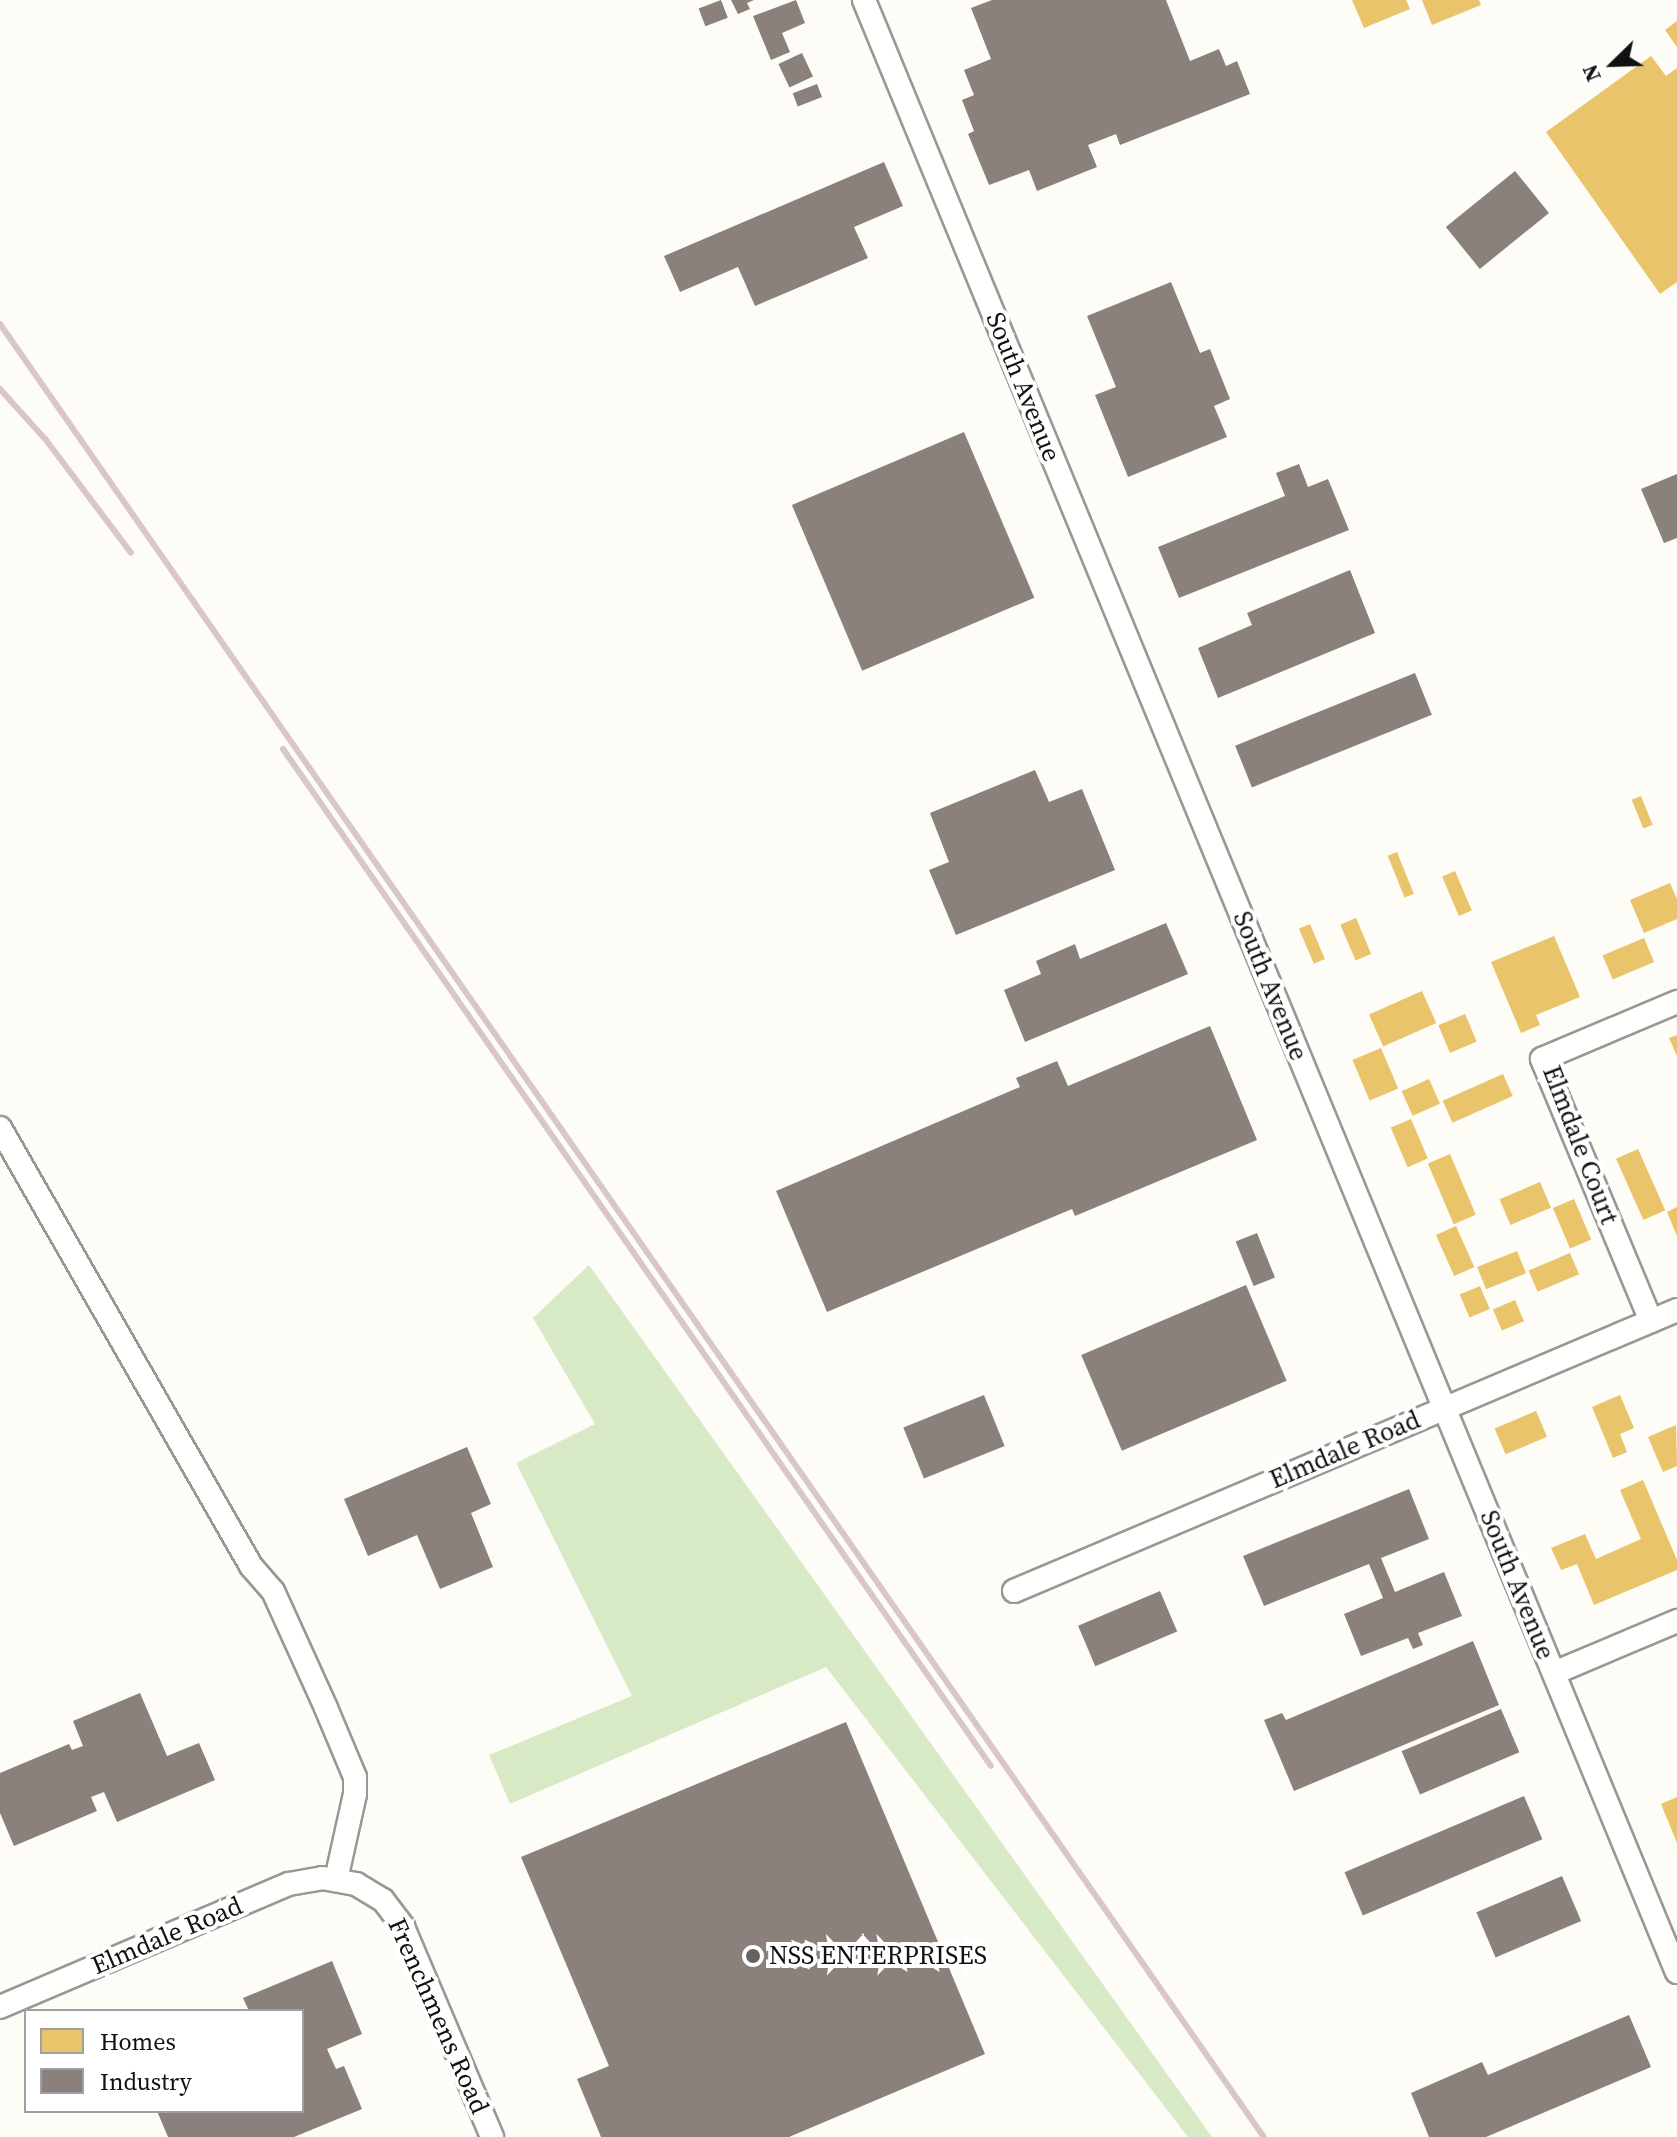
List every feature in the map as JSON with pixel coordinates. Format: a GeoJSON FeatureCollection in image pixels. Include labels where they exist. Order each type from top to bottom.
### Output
{"type":"FeatureCollection","features":[{"type":"Feature","properties":{"kind":"street","name":"South Avenue"},"geometry":{"type":"LineString","coordinates":[[864,0],[1554,1673],[1669,1932],[1677,1972]]}},
{"type":"Feature","properties":{"kind":"street","name":"Elmdale Court"},"geometry":{"type":"LineString","coordinates":[[1651,1321],[1542,1059],[1677,1002]]}},
{"type":"Feature","properties":{"kind":"street"},"geometry":{"type":"LineString","coordinates":[[0,1128],[251,1566],[273,1591],[326,1708],[355,1777],[355,1794],[336,1880]]}},
{"type":"Feature","properties":{"kind":"street","name":"Elmdale Road"},"geometry":{"type":"LineString","coordinates":[[1014,1591],[1677,1310]]}},
{"type":"Feature","properties":{"kind":"street"},"geometry":{"type":"LineString","coordinates":[[1554,1673],[1677,1621]]}},
{"type":"Feature","properties":{"kind":"street","name":"Elmdale Road"},"geometry":{"type":"LineString","coordinates":[[0,2007],[289,1884],[336,1880]]}},
{"type":"Feature","properties":{"kind":"street","name":"Frenchmens Road"},"geometry":{"type":"LineString","coordinates":[[336,1880],[370,1891],[399,1920],[492,2137]]}},
{"type":"Feature","properties":{"kind":"green space"},"geometry":{"type":"Polygon","coordinates":[[[589,1265],[1212,2137],[1188,2137],[826,1667],[510,1804],[489,1755],[632,1696],[516,1463],[595,1424],[533,1318],[589,1265]]]}},
{"type":"Feature","properties":{"kind":"building: Homes"},"geometry":{"type":"Polygon","coordinates":[[[1352,0],[1406,0],[1410,9],[1364,28],[1352,0]]]}},
{"type":"Feature","properties":{"kind":"building: Homes"},"geometry":{"type":"Polygon","coordinates":[[[1422,0],[1479,0],[1481,5],[1432,25],[1422,0]]]}},
{"type":"Feature","properties":{"kind":"building: Homes"},"geometry":{"type":"Polygon","coordinates":[[[1677,21],[1677,47],[1665,30],[1677,21]]]}},
{"type":"Feature","properties":{"kind":"building: Homes"},"geometry":{"type":"Polygon","coordinates":[[[1651,56],[1666,76],[1677,68],[1677,282],[1660,294],[1546,132],[1651,56]]]}},
{"type":"Feature","properties":{"kind":"building: Homes"},"geometry":{"type":"Polygon","coordinates":[[[1641,796],[1653,825],[1643,828],[1632,800],[1641,796]]]}},
{"type":"Feature","properties":{"kind":"building: Homes"},"geometry":{"type":"Polygon","coordinates":[[[1397,852],[1414,894],[1405,897],[1388,856],[1397,852]]]}},
{"type":"Feature","properties":{"kind":"building: Homes"},"geometry":{"type":"Polygon","coordinates":[[[1455,871],[1472,911],[1459,916],[1442,876],[1455,871]]]}},
{"type":"Feature","properties":{"kind":"building: Homes"},"geometry":{"type":"Polygon","coordinates":[[[1670,883],[1677,899],[1677,919],[1644,933],[1630,900],[1670,883]]]}},
{"type":"Feature","properties":{"kind":"building: Homes"},"geometry":{"type":"Polygon","coordinates":[[[1356,918],[1371,954],[1356,961],[1340,925],[1356,918]]]}},
{"type":"Feature","properties":{"kind":"building: Homes"},"geometry":{"type":"Polygon","coordinates":[[[1310,924],[1325,959],[1314,964],[1299,929],[1310,924]]]}},
{"type":"Feature","properties":{"kind":"building: Homes"},"geometry":{"type":"Polygon","coordinates":[[[1554,936],[1580,997],[1536,1015],[1540,1025],[1521,1033],[1491,962],[1554,936]]]}},
{"type":"Feature","properties":{"kind":"building: Homes"},"geometry":{"type":"Polygon","coordinates":[[[1644,938],[1654,962],[1613,980],[1603,956],[1644,938]]]}},
{"type":"Feature","properties":{"kind":"building: Homes"},"geometry":{"type":"Polygon","coordinates":[[[1422,991],[1436,1023],[1383,1047],[1369,1015],[1422,991]]]}},
{"type":"Feature","properties":{"kind":"building: Homes"},"geometry":{"type":"Polygon","coordinates":[[[1465,1014],[1477,1042],[1450,1053],[1438,1025],[1465,1014]]]}},
{"type":"Feature","properties":{"kind":"building: Homes"},"geometry":{"type":"Polygon","coordinates":[[[1677,1035],[1677,1056],[1669,1038],[1677,1035]]]}},
{"type":"Feature","properties":{"kind":"building: Homes"},"geometry":{"type":"Polygon","coordinates":[[[1381,1048],[1398,1089],[1370,1101],[1352,1060],[1381,1048]]]}},
{"type":"Feature","properties":{"kind":"building: Homes"},"geometry":{"type":"Polygon","coordinates":[[[1503,1074],[1513,1096],[1452,1123],[1443,1101],[1503,1074]]]}},
{"type":"Feature","properties":{"kind":"building: Homes"},"geometry":{"type":"Polygon","coordinates":[[[1429,1079],[1440,1104],[1413,1116],[1402,1091],[1429,1079]]]}},
{"type":"Feature","properties":{"kind":"building: Homes"},"geometry":{"type":"Polygon","coordinates":[[[1411,1119],[1428,1159],[1408,1167],[1391,1128],[1411,1119]]]}},
{"type":"Feature","properties":{"kind":"building: Homes"},"geometry":{"type":"Polygon","coordinates":[[[1638,1149],[1665,1210],[1643,1220],[1616,1159],[1638,1149]]]}},
{"type":"Feature","properties":{"kind":"building: Homes"},"geometry":{"type":"Polygon","coordinates":[[[1450,1154],[1476,1215],[1454,1224],[1428,1163],[1450,1154]]]}},
{"type":"Feature","properties":{"kind":"building: Homes"},"geometry":{"type":"Polygon","coordinates":[[[1540,1182],[1551,1208],[1510,1225],[1499,1199],[1540,1182]]]}},
{"type":"Feature","properties":{"kind":"building: Homes"},"geometry":{"type":"Polygon","coordinates":[[[1574,1199],[1591,1240],[1570,1248],[1553,1208],[1574,1199]]]}},
{"type":"Feature","properties":{"kind":"building: Homes"},"geometry":{"type":"Polygon","coordinates":[[[1677,1207],[1677,1236],[1667,1212],[1677,1207]]]}},
{"type":"Feature","properties":{"kind":"building: Homes"},"geometry":{"type":"Polygon","coordinates":[[[1456,1226],[1474,1267],[1454,1276],[1436,1235],[1456,1226]]]}},
{"type":"Feature","properties":{"kind":"building: Homes"},"geometry":{"type":"Polygon","coordinates":[[[1517,1251],[1526,1273],[1486,1289],[1477,1267],[1517,1251]]]}},
{"type":"Feature","properties":{"kind":"building: Homes"},"geometry":{"type":"Polygon","coordinates":[[[1570,1253],[1579,1274],[1538,1292],[1529,1271],[1570,1253]]]}},
{"type":"Feature","properties":{"kind":"building: Homes"},"geometry":{"type":"Polygon","coordinates":[[[1480,1286],[1490,1309],[1470,1318],[1460,1295],[1480,1286]]]}},
{"type":"Feature","properties":{"kind":"building: Homes"},"geometry":{"type":"Polygon","coordinates":[[[1515,1300],[1524,1321],[1502,1331],[1493,1309],[1515,1300]]]}},
{"type":"Feature","properties":{"kind":"building: Homes"},"geometry":{"type":"Polygon","coordinates":[[[1620,1395],[1634,1428],[1620,1434],[1627,1452],[1613,1458],[1592,1407],[1620,1395]]]}},
{"type":"Feature","properties":{"kind":"building: Homes"},"geometry":{"type":"Polygon","coordinates":[[[1536,1411],[1547,1437],[1506,1454],[1495,1429],[1536,1411]]]}},
{"type":"Feature","properties":{"kind":"building: Homes"},"geometry":{"type":"Polygon","coordinates":[[[1676,1425],[1677,1466],[1663,1472],[1648,1437],[1676,1425]]]}},
{"type":"Feature","properties":{"kind":"building: Homes"},"geometry":{"type":"Polygon","coordinates":[[[1643,1480],[1677,1560],[1677,1570],[1594,1605],[1577,1564],[1561,1570],[1551,1548],[1585,1534],[1596,1559],[1641,1539],[1620,1490],[1643,1480]]]}},
{"type":"Feature","properties":{"kind":"building: Homes"},"geometry":{"type":"Polygon","coordinates":[[[1677,1797],[1677,1843],[1661,1804],[1677,1797]]]}},
{"type":"Feature","properties":{"kind":"building: Industry"},"geometry":{"type":"Polygon","coordinates":[[[721,0],[728,18],[705,26],[699,9],[721,0]]]}},
{"type":"Feature","properties":{"kind":"building: Industry"},"geometry":{"type":"Polygon","coordinates":[[[731,0],[754,0],[747,3],[750,9],[738,14],[731,0]]]}},
{"type":"Feature","properties":{"kind":"building: Industry"},"geometry":{"type":"Polygon","coordinates":[[[796,0],[805,23],[782,33],[790,52],[771,60],[753,16],[796,0]]]}},
{"type":"Feature","properties":{"kind":"building: Industry"},"geometry":{"type":"Polygon","coordinates":[[[992,0],[1166,0],[1190,61],[1219,49],[1226,66],[1237,61],[1250,94],[1120,145],[1116,134],[1088,145],[1097,167],[1037,191],[1029,170],[989,185],[968,134],[974,131],[962,100],[974,95],[964,70],[991,59],[971,8],[992,0]]]}},
{"type":"Feature","properties":{"kind":"building: Industry"},"geometry":{"type":"Polygon","coordinates":[[[802,53],[813,77],[789,88],[778,64],[802,53]]]}},
{"type":"Feature","properties":{"kind":"building: Industry"},"geometry":{"type":"Polygon","coordinates":[[[817,84],[822,97],[798,106],[793,93],[817,84]]]}},
{"type":"Feature","properties":{"kind":"building: Industry"},"geometry":{"type":"Polygon","coordinates":[[[884,162],[903,206],[854,227],[868,258],[755,306],[738,267],[680,292],[664,256],[884,162]]]}},
{"type":"Feature","properties":{"kind":"building: Industry"},"geometry":{"type":"Polygon","coordinates":[[[1515,171],[1549,213],[1480,269],[1446,227],[1515,171]]]}},
{"type":"Feature","properties":{"kind":"building: Industry"},"geometry":{"type":"Polygon","coordinates":[[[1171,282],[1200,353],[1210,349],[1230,399],[1214,406],[1227,437],[1128,477],[1095,395],[1116,387],[1087,316],[1171,282]]]}},
{"type":"Feature","properties":{"kind":"building: Industry"},"geometry":{"type":"Polygon","coordinates":[[[964,432],[1034,598],[862,671],[792,505],[964,432]]]}},
{"type":"Feature","properties":{"kind":"building: Industry"},"geometry":{"type":"Polygon","coordinates":[[[1299,464],[1308,487],[1328,479],[1349,530],[1179,598],[1158,547],[1285,496],[1276,473],[1299,464]]]}},
{"type":"Feature","properties":{"kind":"building: Industry"},"geometry":{"type":"Polygon","coordinates":[[[1677,474],[1677,538],[1664,543],[1641,489],[1677,474]]]}},
{"type":"Feature","properties":{"kind":"building: Industry"},"geometry":{"type":"Polygon","coordinates":[[[1350,570],[1375,633],[1218,698],[1198,648],[1252,625],[1247,613],[1350,570]]]}},
{"type":"Feature","properties":{"kind":"building: Industry"},"geometry":{"type":"Polygon","coordinates":[[[1415,673],[1432,715],[1252,787],[1235,746],[1415,673]]]}},
{"type":"Feature","properties":{"kind":"building: Industry"},"geometry":{"type":"Polygon","coordinates":[[[1035,770],[1049,802],[1082,789],[1115,870],[956,935],[929,870],[949,862],[930,813],[1035,770]]]}},
{"type":"Feature","properties":{"kind":"building: Industry"},"geometry":{"type":"Polygon","coordinates":[[[1166,923],[1188,974],[1025,1042],[1004,990],[1041,974],[1036,961],[1075,944],[1080,959],[1166,923]]]}},
{"type":"Feature","properties":{"kind":"building: Industry"},"geometry":{"type":"Polygon","coordinates":[[[1210,1026],[1257,1140],[1075,1216],[1072,1209],[827,1312],[776,1191],[1020,1087],[1016,1078],[1057,1061],[1068,1086],[1210,1026]]]}},
{"type":"Feature","properties":{"kind":"building: Industry"},"geometry":{"type":"Polygon","coordinates":[[[1257,1233],[1275,1278],[1254,1286],[1236,1242],[1257,1233]]]}},
{"type":"Feature","properties":{"kind":"building: Industry"},"geometry":{"type":"Polygon","coordinates":[[[1246,1285],[1287,1381],[1122,1451],[1081,1355],[1246,1285]]]}},
{"type":"Feature","properties":{"kind":"building: Industry"},"geometry":{"type":"Polygon","coordinates":[[[984,1395],[1005,1446],[924,1479],[903,1428],[984,1395]]]}},
{"type":"Feature","properties":{"kind":"building: Industry"},"geometry":{"type":"Polygon","coordinates":[[[467,1447],[491,1504],[471,1513],[493,1567],[440,1589],[417,1535],[368,1556],[344,1499],[467,1447]]]}},
{"type":"Feature","properties":{"kind":"building: Industry"},"geometry":{"type":"Polygon","coordinates":[[[1409,1489],[1429,1539],[1381,1558],[1395,1592],[1444,1572],[1462,1616],[1418,1633],[1423,1645],[1413,1649],[1408,1638],[1361,1656],[1344,1614],[1383,1598],[1369,1564],[1264,1606],[1243,1556],[1409,1489]]]}},
{"type":"Feature","properties":{"kind":"building: Industry"},"geometry":{"type":"Polygon","coordinates":[[[1160,1591],[1177,1632],[1095,1666],[1078,1626],[1160,1591]]]}},
{"type":"Feature","properties":{"kind":"building: Industry"},"geometry":{"type":"Polygon","coordinates":[[[1473,1641],[1499,1705],[1294,1791],[1264,1720],[1282,1713],[1286,1720],[1473,1641]]]}},
{"type":"Feature","properties":{"kind":"building: Industry"},"geometry":{"type":"Polygon","coordinates":[[[140,1693],[167,1756],[199,1743],[215,1780],[117,1822],[104,1792],[91,1797],[97,1811],[14,1846],[0,1813],[0,1773],[69,1744],[72,1750],[83,1746],[73,1721],[140,1693]]]}},
{"type":"Feature","properties":{"kind":"building: Industry"},"geometry":{"type":"Polygon","coordinates":[[[1501,1709],[1519,1752],[1420,1794],[1402,1751],[1501,1709]]]}},
{"type":"Feature","properties":{"kind":"building: Industry","name":"NSS ENTERPRISES"},"geometry":{"type":"Polygon","coordinates":[[[846,1722],[985,2054],[789,2137],[601,2137],[577,2079],[609,2066],[521,1857],[846,1722]]]}},
{"type":"Feature","properties":{"kind":"building: Industry"},"geometry":{"type":"Polygon","coordinates":[[[1524,1796],[1542,1839],[1363,1915],[1345,1872],[1524,1796]]]}},
{"type":"Feature","properties":{"kind":"building: Industry"},"geometry":{"type":"Polygon","coordinates":[[[1562,1876],[1581,1921],[1496,1957],[1476,1912],[1562,1876]]]}},
{"type":"Feature","properties":{"kind":"building: Industry"},"geometry":{"type":"Polygon","coordinates":[[[332,1961],[362,2034],[327,2049],[336,2069],[344,2066],[362,2109],[294,2137],[168,2137],[158,2113],[304,2113],[304,2009],[248,2009],[243,1998],[332,1961]]]}},
{"type":"Feature","properties":{"kind":"building: Industry"},"geometry":{"type":"Polygon","coordinates":[[[1629,2015],[1651,2067],[1486,2137],[1429,2137],[1411,2093],[1482,2062],[1488,2075],[1629,2015]]]}},
{"type":"Feature","properties":{"kind":"railway"},"geometry":{"type":"LineString","coordinates":[[0,324],[1264,2137]]}},
{"type":"Feature","properties":{"kind":"railway"},"geometry":{"type":"LineString","coordinates":[[0,389],[46,440],[131,553]]}},
{"type":"Feature","properties":{"kind":"railway"},"geometry":{"type":"LineString","coordinates":[[283,749],[991,1766]]}},
{"type":"Feature","properties":{"kind":"place","name":"NSS ENTERPRISES"},"geometry":{"type":"Point","coordinates":[753,1956]}}]}
